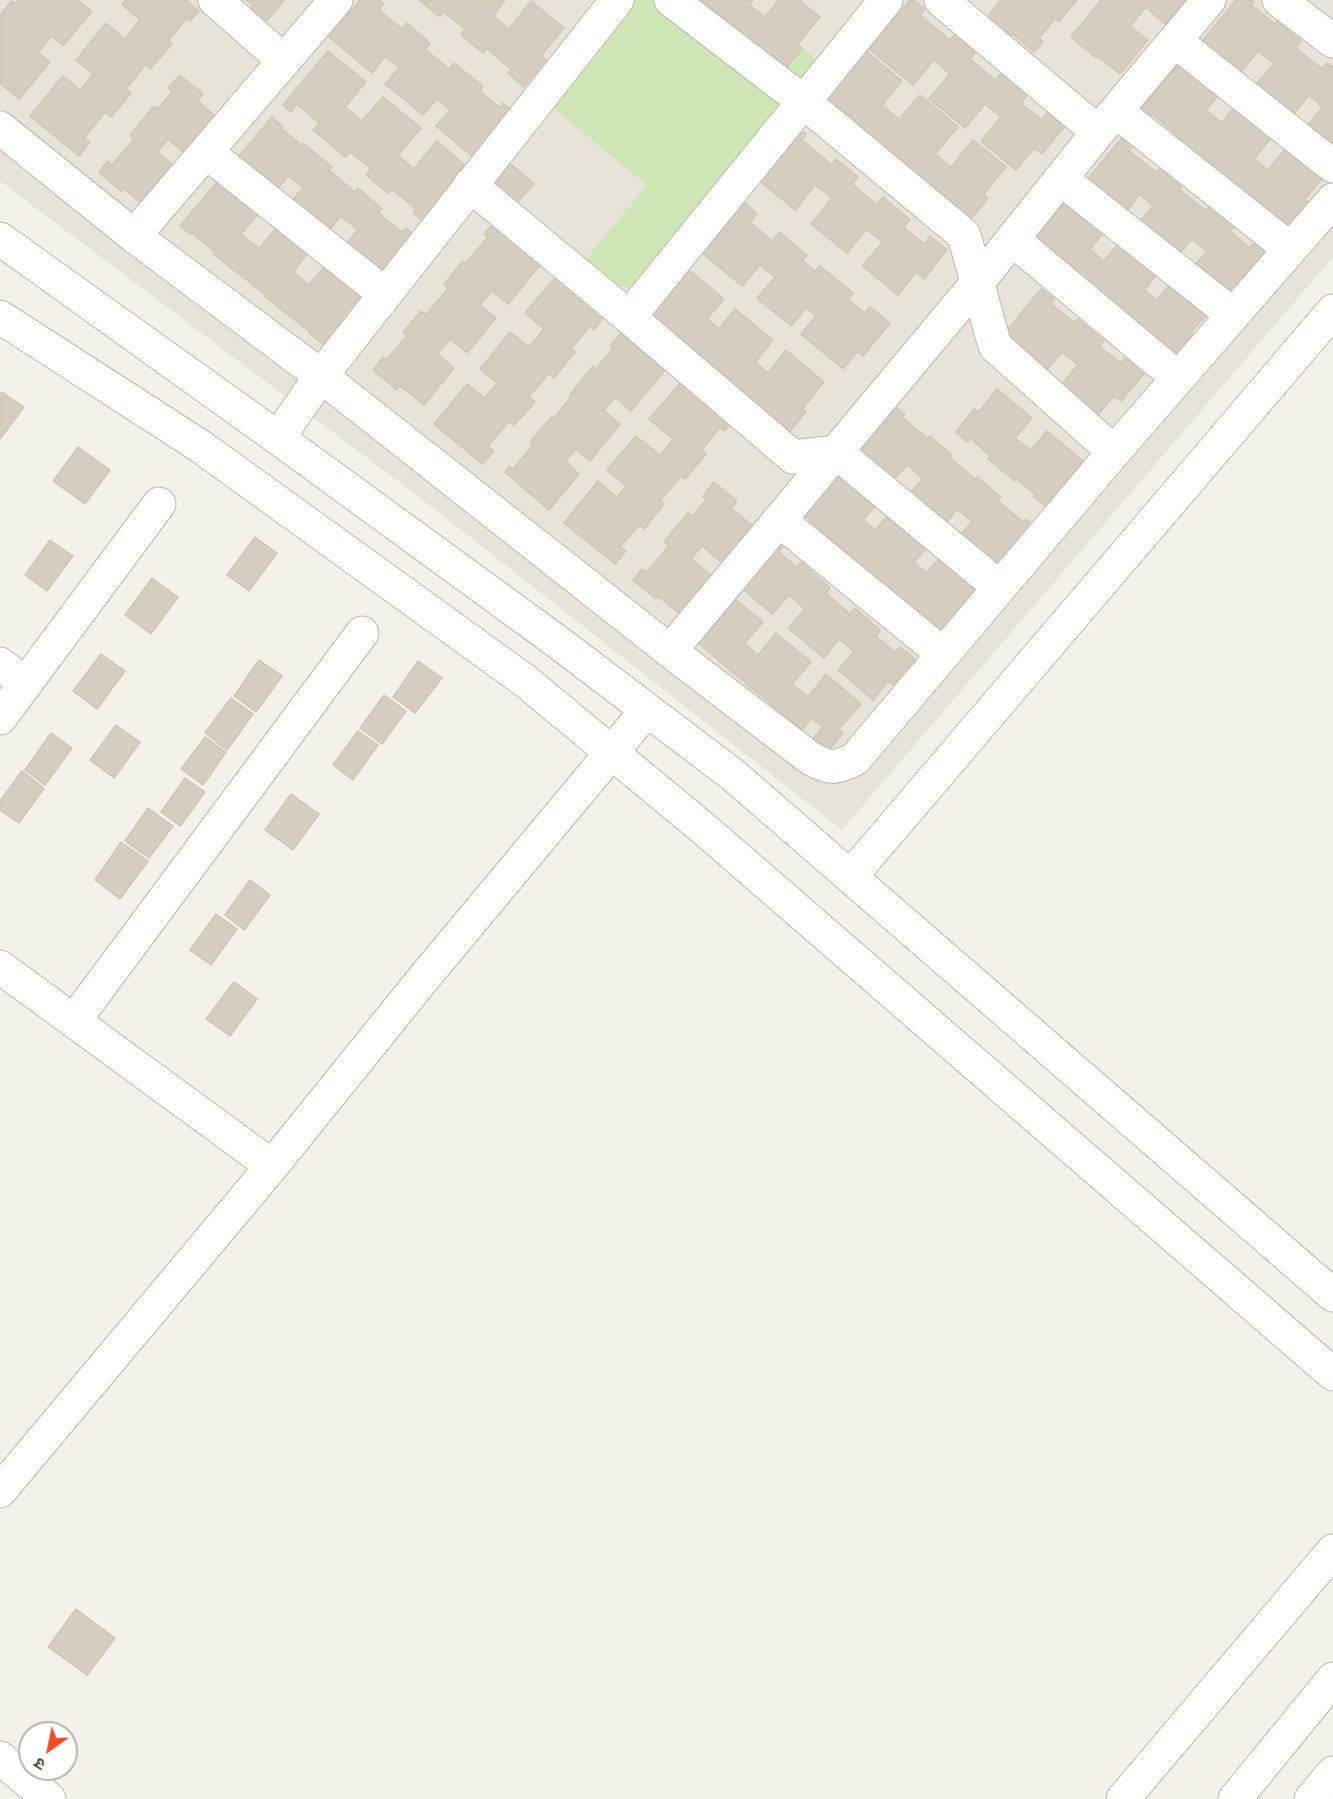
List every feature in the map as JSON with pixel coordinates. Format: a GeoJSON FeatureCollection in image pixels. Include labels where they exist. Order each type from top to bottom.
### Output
{"type":"FeatureCollection","features":[{"type":"Feature","properties":{"kind":"street"},"geometry":{"type":"LineString","coordinates":[[215,0],[284,61]]}},
{"type":"Feature","properties":{"kind":"street"},"geometry":{"type":"LineString","coordinates":[[134,237],[336,0]]}},
{"type":"Feature","properties":{"kind":"street"},"geometry":{"type":"LineString","coordinates":[[278,438],[321,376],[617,0]]}},
{"type":"Feature","properties":{"kind":"street"},"geometry":{"type":"LineString","coordinates":[[671,0],[804,102],[964,236],[995,346],[1114,452]]}},
{"type":"Feature","properties":{"kind":"street"},"geometry":{"type":"LineString","coordinates":[[629,317],[886,0]]}},
{"type":"Feature","properties":{"kind":"street"},"geometry":{"type":"LineString","coordinates":[[941,0],[1107,121],[1290,249]]}},
{"type":"Feature","properties":{"kind":"street"},"geometry":{"type":"LineString","coordinates":[[670,651],[978,282],[1107,121],[1209,0]]}},
{"type":"Feature","properties":{"kind":"street"},"geometry":{"type":"LineString","coordinates":[[1280,0],[1333,41]]}},
{"type":"Feature","properties":{"kind":"street"},"geometry":{"type":"LineString","coordinates":[[1175,40],[1333,166]]}},
{"type":"Feature","properties":{"kind":"street"},"geometry":{"type":"LineString","coordinates":[[0,128],[134,237],[321,376],[670,651],[825,767],[842,766],[855,759],[1114,452],[1333,200]]}},
{"type":"Feature","properties":{"kind":"street"},"geometry":{"type":"LineString","coordinates":[[206,152],[385,294]]}},
{"type":"Feature","properties":{"kind":"street"},"geometry":{"type":"LineString","coordinates":[[1060,179],[1233,315]]}},
{"type":"Feature","properties":{"kind":"street"},"geometry":{"type":"LineString","coordinates":[[470,185],[793,457],[836,452],[999,587]]}},
{"type":"Feature","properties":{"kind":"street"},"geometry":{"type":"LineString","coordinates":[[0,239],[555,640],[733,775],[1333,1295]]}},
{"type":"Feature","properties":{"kind":"street"},"geometry":{"type":"LineString","coordinates":[[1012,239],[1178,378]]}},
{"type":"Feature","properties":{"kind":"street"},"geometry":{"type":"LineString","coordinates":[[850,877],[1333,311]]}},
{"type":"Feature","properties":{"kind":"street"},"geometry":{"type":"LineString","coordinates":[[0,317],[200,446],[524,680],[704,829],[1333,1374]]}},
{"type":"Feature","properties":{"kind":"street"},"geometry":{"type":"LineString","coordinates":[[0,718],[159,504]]}},
{"type":"Feature","properties":{"kind":"street"},"geometry":{"type":"LineString","coordinates":[[779,520],[943,654]]}},
{"type":"Feature","properties":{"kind":"street"},"geometry":{"type":"LineString","coordinates":[[74,1021],[362,633]]}},
{"type":"Feature","properties":{"kind":"street"},"geometry":{"type":"LineString","coordinates":[[0,664],[26,684]]}},
{"type":"Feature","properties":{"kind":"street"},"geometry":{"type":"LineString","coordinates":[[0,1491],[272,1166],[423,979],[647,710]]}},
{"type":"Feature","properties":{"kind":"street"},"geometry":{"type":"LineString","coordinates":[[0,967],[272,1166]]}},
{"type":"Feature","properties":{"kind":"street"},"geometry":{"type":"LineString","coordinates":[[1123,1799],[1333,1551]]}},
{"type":"Feature","properties":{"kind":"street"},"geometry":{"type":"LineString","coordinates":[[1234,1799],[1333,1679]]}},
{"type":"Feature","properties":{"kind":"street"},"geometry":{"type":"LineString","coordinates":[[0,1758],[49,1799]]}},
{"type":"Feature","properties":{"kind":"street"},"geometry":{"type":"LineString","coordinates":[[1311,1799],[1333,1773]]}},
{"type":"Feature","properties":{"kind":"shaded area"},"geometry":{"type":"Polygon","coordinates":[[[0,0],[1333,0],[1333,257],[842,830],[424,501],[0,181],[0,0]]]}},
{"type":"Feature","properties":{"kind":"green space"},"geometry":{"type":"Polygon","coordinates":[[[619,0],[667,0],[763,83],[797,42],[822,64],[634,286],[600,286],[578,269],[647,185],[545,101],[619,0]]]}},
{"type":"Feature","properties":{"kind":"building"},"geometry":{"type":"Polygon","coordinates":[[[18,0],[78,0],[92,11],[63,46],[51,36],[38,52],[50,62],[19,99],[0,83],[0,15],[12,1],[15,3],[18,0]]]}},
{"type":"Feature","properties":{"kind":"building"},"geometry":{"type":"Polygon","coordinates":[[[126,0],[186,0],[199,11],[190,21],[187,18],[168,41],[172,44],[150,69],[145,65],[126,89],[131,93],[111,117],[105,112],[84,138],[90,142],[79,156],[30,116],[63,76],[80,90],[93,74],[76,60],[106,23],[125,39],[140,20],[122,5],[126,0]]]}},
{"type":"Feature","properties":{"kind":"building"},"geometry":{"type":"Polygon","coordinates":[[[246,0],[284,0],[266,22],[250,10],[253,6],[246,0]]]}},
{"type":"Feature","properties":{"kind":"building"},"geometry":{"type":"Polygon","coordinates":[[[360,0],[379,0],[384,4],[379,10],[402,29],[407,23],[430,43],[425,49],[449,69],[454,63],[483,86],[480,91],[500,108],[503,103],[521,118],[474,158],[436,126],[450,110],[437,99],[423,115],[385,84],[399,68],[385,57],[372,73],[329,37],[360,0]]]}},
{"type":"Feature","properties":{"kind":"building"},"geometry":{"type":"Polygon","coordinates":[[[419,0],[505,0],[493,16],[509,29],[531,1],[564,28],[541,56],[546,60],[524,87],[508,73],[511,69],[487,49],[483,53],[461,35],[465,29],[444,12],[440,17],[419,0]]]}},
{"type":"Feature","properties":{"kind":"building"},"geometry":{"type":"Polygon","coordinates":[[[689,0],[753,0],[749,5],[765,17],[779,0],[799,0],[820,17],[797,45],[802,49],[780,75],[722,18],[700,1],[696,6],[689,0]]]}},
{"type":"Feature","properties":{"kind":"building"},"geometry":{"type":"Polygon","coordinates":[[[910,0],[925,9],[920,15],[950,40],[955,34],[976,52],[970,59],[995,80],[1001,73],[1027,95],[1021,103],[1042,120],[1048,112],[1065,126],[1042,154],[1034,148],[1016,170],[981,141],[1001,117],[985,104],[965,128],[929,99],[950,74],[934,60],[913,85],[869,49],[910,0]]]}},
{"type":"Feature","properties":{"kind":"building"},"geometry":{"type":"Polygon","coordinates":[[[1001,0],[1077,0],[1059,22],[1055,19],[1039,38],[1043,41],[1034,52],[1013,34],[1008,40],[985,20],[1001,0]]]}},
{"type":"Feature","properties":{"kind":"building"},"geometry":{"type":"Polygon","coordinates":[[[1101,0],[1185,0],[1165,24],[1146,7],[1130,26],[1148,40],[1120,74],[1071,37],[1101,0]]]}},
{"type":"Feature","properties":{"kind":"building"},"geometry":{"type":"Polygon","coordinates":[[[1236,0],[1252,0],[1254,2],[1251,5],[1275,24],[1277,21],[1301,41],[1296,48],[1322,69],[1327,63],[1333,67],[1333,150],[1306,127],[1323,107],[1309,95],[1292,116],[1255,85],[1274,64],[1258,51],[1240,73],[1202,41],[1236,0]]]}},
{"type":"Feature","properties":{"kind":"building"},"geometry":{"type":"Polygon","coordinates":[[[865,50],[902,81],[882,105],[899,119],[920,95],[958,127],[935,154],[951,167],[973,140],[1006,167],[983,195],[988,198],[966,225],[849,128],[856,121],[834,103],[828,111],[819,104],[865,50]]]}},
{"type":"Feature","properties":{"kind":"building"},"geometry":{"type":"Polygon","coordinates":[[[328,51],[366,82],[345,107],[362,121],[383,97],[421,128],[398,155],[414,169],[437,141],[469,169],[429,226],[413,213],[416,209],[392,189],[388,193],[366,175],[371,169],[350,152],[345,157],[313,130],[319,123],[297,104],[291,112],[283,105],[328,51]]]}},
{"type":"Feature","properties":{"kind":"building"},"geometry":{"type":"Polygon","coordinates":[[[1182,60],[1221,93],[1206,110],[1222,123],[1236,105],[1273,135],[1254,159],[1268,170],[1287,147],[1323,177],[1305,199],[1313,207],[1288,238],[1198,155],[1194,160],[1172,142],[1177,135],[1152,114],[1146,120],[1138,113],[1182,60]]]}},
{"type":"Feature","properties":{"kind":"building"},"geometry":{"type":"Polygon","coordinates":[[[180,75],[203,94],[197,101],[219,119],[188,156],[168,139],[157,152],[177,168],[146,207],[124,189],[121,191],[99,172],[108,161],[112,165],[134,139],[130,135],[154,106],[158,109],[172,92],[168,88],[180,75]]]}},
{"type":"Feature","properties":{"kind":"building"},"geometry":{"type":"Polygon","coordinates":[[[272,117],[301,145],[303,143],[332,167],[329,170],[355,192],[358,188],[382,209],[378,213],[402,232],[406,228],[417,237],[377,279],[341,250],[358,230],[341,216],[325,236],[288,205],[303,188],[288,176],[274,194],[235,161],[272,117]]]}},
{"type":"Feature","properties":{"kind":"building"},"geometry":{"type":"Polygon","coordinates":[[[793,123],[806,134],[802,140],[832,165],[836,159],[858,177],[852,184],[877,205],[883,197],[910,220],[903,227],[924,244],[930,236],[947,250],[924,279],[916,272],[898,295],[862,266],[883,242],[866,229],[847,253],[811,224],[832,198],[815,185],[795,210],[751,174],[793,123]]]}},
{"type":"Feature","properties":{"kind":"building"},"geometry":{"type":"Polygon","coordinates":[[[1125,134],[1136,143],[1129,151],[1156,172],[1163,164],[1184,182],[1179,189],[1206,211],[1211,205],[1235,225],[1230,231],[1250,248],[1256,241],[1269,252],[1245,280],[1241,277],[1225,296],[1192,268],[1207,251],[1192,239],[1177,256],[1138,224],[1153,206],[1140,194],[1125,213],[1086,181],[1125,134]]]}},
{"type":"Feature","properties":{"kind":"building"},"geometry":{"type":"Polygon","coordinates":[[[503,157],[534,184],[517,203],[486,176],[503,157]]]}},
{"type":"Feature","properties":{"kind":"building"},"geometry":{"type":"Polygon","coordinates":[[[223,175],[263,208],[241,234],[259,249],[281,222],[312,248],[293,272],[309,285],[328,262],[365,291],[341,319],[344,321],[324,345],[264,296],[266,295],[213,254],[215,252],[191,232],[190,234],[180,226],[223,175]]]}},
{"type":"Feature","properties":{"kind":"building"},"geometry":{"type":"Polygon","coordinates":[[[1069,196],[1107,228],[1090,249],[1104,261],[1122,240],[1159,272],[1144,290],[1157,300],[1172,282],[1209,312],[1191,332],[1198,338],[1175,366],[1029,245],[1069,196]]]}},
{"type":"Feature","properties":{"kind":"building"},"geometry":{"type":"Polygon","coordinates":[[[744,202],[757,214],[750,222],[772,241],[779,232],[807,255],[802,260],[815,271],[820,266],[853,293],[848,299],[865,313],[870,307],[890,323],[863,356],[858,351],[843,369],[801,334],[816,316],[806,308],[791,326],[757,298],[775,277],[760,265],[742,286],[702,253],[744,202]]]}},
{"type":"Feature","properties":{"kind":"building"},"geometry":{"type":"Polygon","coordinates":[[[496,221],[544,260],[508,304],[492,291],[480,305],[496,318],[467,353],[450,339],[437,354],[454,368],[424,405],[400,386],[397,390],[373,370],[383,357],[386,360],[407,336],[403,332],[421,311],[426,315],[448,288],[444,284],[463,261],[466,263],[488,237],[484,234],[496,221]]]}},
{"type":"Feature","properties":{"kind":"building"},"geometry":{"type":"Polygon","coordinates":[[[682,264],[724,299],[707,319],[719,329],[735,309],[773,340],[755,362],[768,373],[786,350],[824,382],[802,409],[806,412],[785,437],[638,316],[682,264]]]}},
{"type":"Feature","properties":{"kind":"building"},"geometry":{"type":"Polygon","coordinates":[[[554,279],[602,319],[594,330],[590,326],[571,349],[575,352],[554,378],[549,373],[529,397],[535,402],[514,425],[509,421],[488,446],[494,451],[482,464],[434,424],[467,384],[484,398],[497,383],[480,369],[510,332],[529,347],[544,329],[525,313],[554,279]]]}},
{"type":"Feature","properties":{"kind":"building"},"geometry":{"type":"Polygon","coordinates":[[[1041,289],[1054,299],[1051,304],[1075,323],[1078,319],[1104,341],[1099,346],[1121,363],[1125,358],[1144,374],[1121,401],[1114,396],[1097,416],[1061,385],[1078,365],[1062,352],[1045,372],[1002,337],[1041,289]]]}},
{"type":"Feature","properties":{"kind":"building"},"geometry":{"type":"Polygon","coordinates":[[[621,333],[665,370],[631,411],[615,397],[604,411],[620,424],[590,461],[576,449],[565,461],[579,474],[549,510],[505,472],[510,466],[513,469],[533,445],[530,442],[552,416],[554,418],[593,366],[596,369],[613,348],[610,346],[621,333]]]}},
{"type":"Feature","properties":{"kind":"building"},"geometry":{"type":"Polygon","coordinates":[[[682,381],[732,422],[725,431],[720,427],[701,451],[706,454],[685,479],[681,476],[660,501],[664,504],[644,529],[639,525],[620,547],[626,551],[615,564],[564,523],[598,481],[617,497],[626,486],[607,470],[636,436],[660,455],[673,439],[649,419],[682,381]]]}},
{"type":"Feature","properties":{"kind":"building"},"geometry":{"type":"Polygon","coordinates":[[[997,389],[1032,418],[1015,438],[1031,450],[1047,431],[1083,461],[1049,509],[1017,479],[1015,481],[988,459],[990,456],[970,438],[967,442],[956,432],[974,409],[979,412],[997,389]]]}},
{"type":"Feature","properties":{"kind":"building"},"geometry":{"type":"Polygon","coordinates":[[[2,392],[24,407],[0,439],[0,395],[2,392]]]}},
{"type":"Feature","properties":{"kind":"building"},"geometry":{"type":"Polygon","coordinates":[[[894,406],[905,414],[902,417],[928,439],[930,436],[951,454],[949,457],[1001,497],[997,500],[1023,522],[1026,519],[1036,527],[1011,555],[1006,551],[990,570],[956,540],[972,522],[957,509],[942,528],[906,497],[923,479],[907,465],[890,484],[854,453],[894,406]]]}},
{"type":"Feature","properties":{"kind":"building"},"geometry":{"type":"Polygon","coordinates":[[[78,447],[110,470],[85,504],[53,481],[78,447]]]}},
{"type":"Feature","properties":{"kind":"building"},"geometry":{"type":"Polygon","coordinates":[[[840,464],[880,500],[863,520],[875,530],[893,510],[930,544],[914,562],[926,573],[943,555],[982,589],[941,635],[799,511],[840,464]]]}},
{"type":"Feature","properties":{"kind":"building"},"geometry":{"type":"Polygon","coordinates":[[[714,482],[737,501],[731,508],[753,526],[722,563],[702,546],[691,559],[712,576],[680,614],[658,596],[656,599],[633,580],[642,569],[647,572],[669,546],[664,542],[688,513],[692,516],[707,499],[703,496],[714,482]]]}},
{"type":"Feature","properties":{"kind":"building"},"geometry":{"type":"Polygon","coordinates":[[[255,537],[277,553],[249,591],[227,575],[255,537]]]}},
{"type":"Feature","properties":{"kind":"building"},"geometry":{"type":"Polygon","coordinates":[[[773,539],[783,547],[779,552],[797,567],[801,562],[830,588],[826,593],[850,614],[855,608],[880,630],[876,636],[895,652],[900,647],[915,659],[893,685],[888,681],[873,700],[838,670],[854,652],[839,639],[824,658],[788,628],[805,609],[789,595],[772,614],[736,583],[773,539]]]}},
{"type":"Feature","properties":{"kind":"building"},"geometry":{"type":"Polygon","coordinates":[[[50,540],[73,556],[47,591],[25,575],[50,540]]]}},
{"type":"Feature","properties":{"kind":"building"},"geometry":{"type":"Polygon","coordinates":[[[152,578],[178,597],[151,634],[125,615],[152,578]]]}},
{"type":"Feature","properties":{"kind":"building"},"geometry":{"type":"Polygon","coordinates":[[[730,595],[763,622],[745,643],[758,655],[776,633],[811,662],[792,684],[808,697],[826,674],[861,704],[839,729],[843,733],[824,756],[810,743],[823,727],[812,718],[802,730],[693,639],[730,595]]]}},
{"type":"Feature","properties":{"kind":"building"},"geometry":{"type":"Polygon","coordinates":[[[101,654],[125,671],[97,709],[73,691],[101,654]]]}},
{"type":"Feature","properties":{"kind":"building"},"geometry":{"type":"Polygon","coordinates":[[[259,660],[282,676],[256,712],[234,696],[259,660]]]}},
{"type":"Feature","properties":{"kind":"building"},"geometry":{"type":"Polygon","coordinates":[[[418,661],[442,678],[415,713],[393,697],[418,661]]]}},
{"type":"Feature","properties":{"kind":"building"},"geometry":{"type":"Polygon","coordinates":[[[384,695],[406,711],[382,744],[360,728],[384,695]]]}},
{"type":"Feature","properties":{"kind":"building"},"geometry":{"type":"Polygon","coordinates":[[[231,698],[253,714],[227,750],[205,733],[231,698]]]}},
{"type":"Feature","properties":{"kind":"building"},"geometry":{"type":"Polygon","coordinates":[[[116,725],[140,742],[114,778],[90,760],[116,725]]]}},
{"type":"Feature","properties":{"kind":"building"},"geometry":{"type":"Polygon","coordinates":[[[358,731],[378,745],[353,780],[333,765],[358,731]]]}},
{"type":"Feature","properties":{"kind":"building"},"geometry":{"type":"Polygon","coordinates":[[[51,733],[72,748],[45,785],[25,770],[51,733]]]}},
{"type":"Feature","properties":{"kind":"building"},"geometry":{"type":"Polygon","coordinates":[[[205,737],[226,752],[203,785],[181,769],[205,737]]]}},
{"type":"Feature","properties":{"kind":"building"},"geometry":{"type":"Polygon","coordinates":[[[22,771],[44,788],[19,823],[0,810],[0,801],[22,771]]]}},
{"type":"Feature","properties":{"kind":"building"},"geometry":{"type":"Polygon","coordinates":[[[185,778],[205,792],[180,826],[161,812],[185,778]]]}},
{"type":"Feature","properties":{"kind":"building"},"geometry":{"type":"Polygon","coordinates":[[[291,794],[319,814],[293,850],[265,830],[291,794]]]}},
{"type":"Feature","properties":{"kind":"building"},"geometry":{"type":"Polygon","coordinates":[[[148,808],[173,826],[149,858],[125,841],[148,808]]]}},
{"type":"Feature","properties":{"kind":"building"},"geometry":{"type":"Polygon","coordinates":[[[121,842],[148,861],[120,899],[95,880],[121,842]]]}},
{"type":"Feature","properties":{"kind":"building"},"geometry":{"type":"Polygon","coordinates":[[[250,880],[270,895],[244,930],[225,915],[250,880]]]}},
{"type":"Feature","properties":{"kind":"building"},"geometry":{"type":"Polygon","coordinates":[[[216,914],[237,929],[211,965],[190,950],[216,914]]]}},
{"type":"Feature","properties":{"kind":"building"},"geometry":{"type":"Polygon","coordinates":[[[234,982],[257,999],[230,1036],[206,1019],[234,982]]]}},
{"type":"Feature","properties":{"kind":"building"},"geometry":{"type":"Polygon","coordinates":[[[76,1609],[115,1638],[87,1675],[48,1647],[76,1609]]]}}]}
